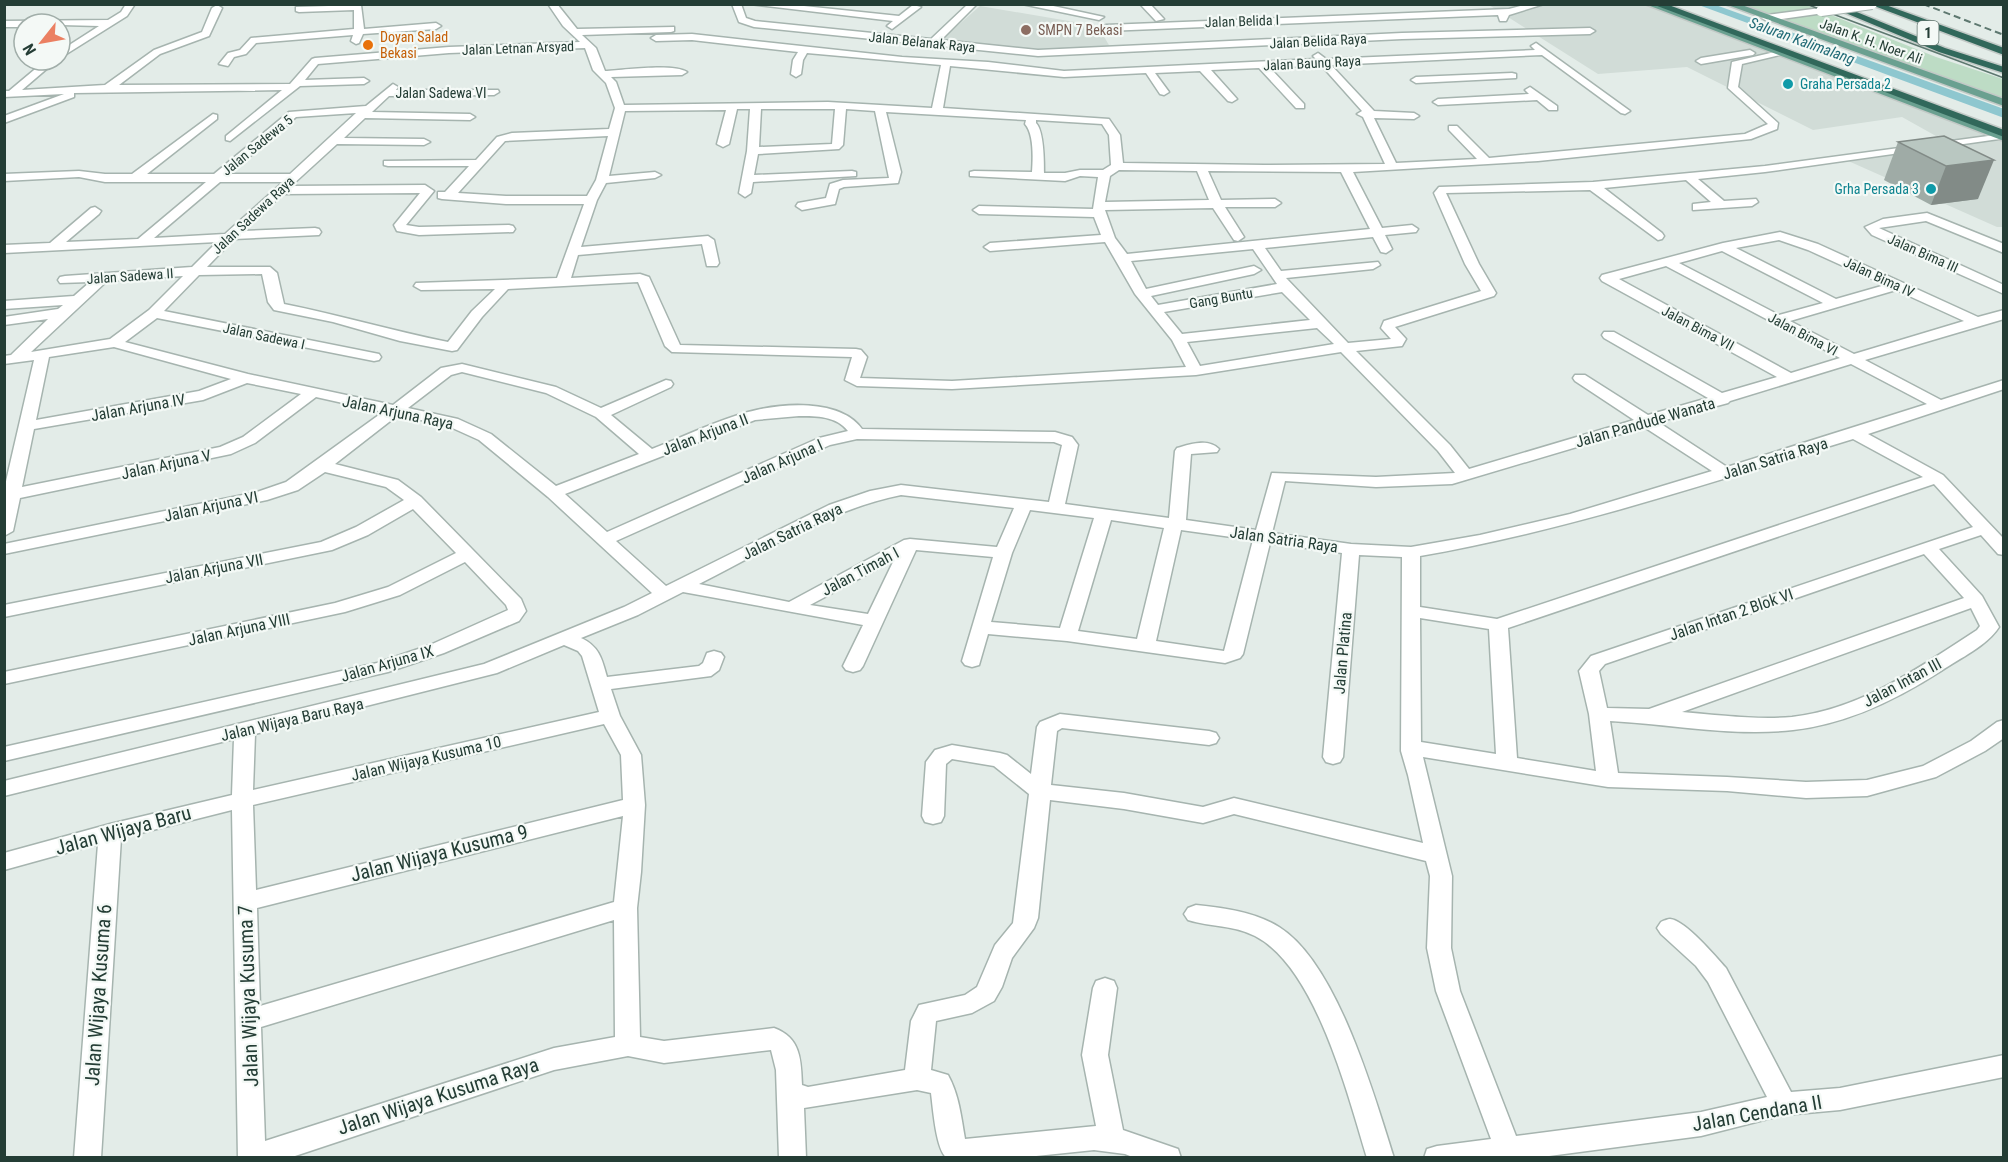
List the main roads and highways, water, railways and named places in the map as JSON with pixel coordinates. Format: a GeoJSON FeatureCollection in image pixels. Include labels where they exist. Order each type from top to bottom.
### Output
{"type":"FeatureCollection","features":[{"type":"Feature","properties":{"kind":"highway"},"geometry":{"type":"LineString","coordinates":[[1656,4],[2003,133]]}},
{"type":"Feature","properties":{"kind":"highway"},"geometry":{"type":"LineString","coordinates":[[1678,4],[2003,133]]}},
{"type":"Feature","properties":{"kind":"highway","name":"1"},"geometry":{"type":"LineString","coordinates":[[1853,4],[2004,61]]}},
{"type":"Feature","properties":{"kind":"highway","name":"1"},"geometry":{"type":"LineString","coordinates":[[1873,4],[2004,52]]}},
{"type":"Feature","properties":{"kind":"highway","name":"1"},"geometry":{"type":"LineString","coordinates":[[1889,4],[2004,43]]}},
{"type":"Feature","properties":{"kind":"highway","name":"1"},"geometry":{"type":"LineString","coordinates":[[1902,4],[2004,43]]}},
{"type":"Feature","properties":{"kind":"highway"},"geometry":{"type":"LineString","coordinates":[[1825,8],[2004,70]]}},
{"type":"Feature","properties":{"kind":"main road"},"geometry":{"type":"LineString","coordinates":[[1649,4],[1774,52],[2003,133]]}},
{"type":"Feature","properties":{"kind":"main road","name":"Jalan K. H. Noer Ali"},"geometry":{"type":"LineString","coordinates":[[1729,4],[2004,103]]}},
{"type":"Feature","properties":{"kind":"waterway","name":"Saluran Kalimalang"},"geometry":{"type":"LineString","coordinates":[[1701,4],[2004,114]]}},
{"type":"Feature","properties":{"kind":"tram line"},"geometry":{"type":"LineString","coordinates":[[1806,4],[2004,78]]}},
{"type":"Feature","properties":{"kind":"railway"},"geometry":{"type":"LineString","coordinates":[[1923,4],[2004,35]]}},
{"type":"Feature","properties":{"kind":"place","name":"SMPN 7 Bekasi"},"geometry":{"type":"Point","coordinates":[1026,30]}},
{"type":"Feature","properties":{"kind":"place","name":"Doyan Salad Bekasi"},"geometry":{"type":"Point","coordinates":[368,45]}},
{"type":"Feature","properties":{"kind":"place","name":"Graha Persada 2"},"geometry":{"type":"Point","coordinates":[1788,84]}},
{"type":"Feature","properties":{"kind":"place","name":"Grha Persada 3"},"geometry":{"type":"Point","coordinates":[1931,189]}}]}
